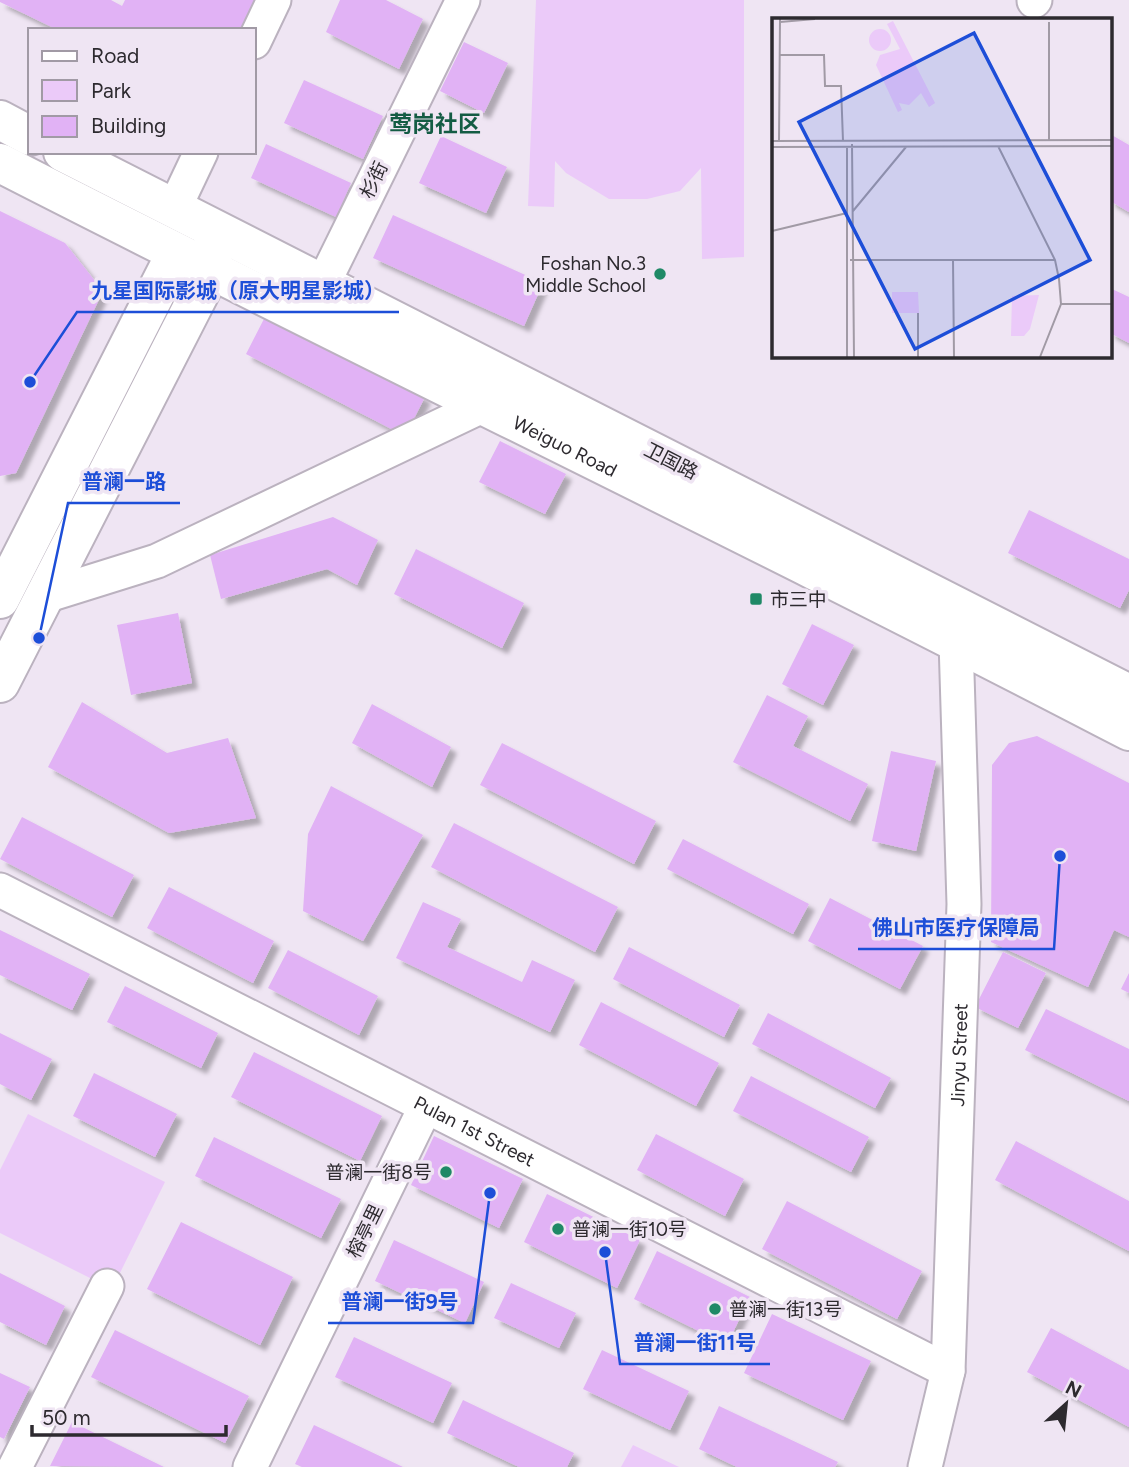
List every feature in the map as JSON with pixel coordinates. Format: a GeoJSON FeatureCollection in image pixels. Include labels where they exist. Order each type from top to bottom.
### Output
{"type":"FeatureCollection","features":[{"type":"Feature","properties":{"kind":"main road"},"geometry":{"type":"LineString","coordinates":[[0,120],[28,135]]}},
{"type":"Feature","properties":{"kind":"main road","name":"卫国路"},"geometry":{"type":"LineString","coordinates":[[66,154],[1129,694]]}},
{"type":"Feature","properties":{"kind":"main road","name":"Weiguo Road"},"geometry":{"type":"LineString","coordinates":[[0,163],[211,271],[956,641],[1129,731]]}},
{"type":"Feature","properties":{"kind":"main road"},"geometry":{"type":"LineString","coordinates":[[2,591],[176,253],[214,229]]}},
{"type":"Feature","properties":{"kind":"main road"},"geometry":{"type":"LineString","coordinates":[[0,683],[211,271],[214,229]]}},
{"type":"Feature","properties":{"kind":"street"},"geometry":{"type":"LineString","coordinates":[[256,38],[274,0]]}},
{"type":"Feature","properties":{"kind":"street","name":"杉街"},"geometry":{"type":"LineString","coordinates":[[323,284],[463,0]]}},
{"type":"Feature","properties":{"kind":"street"},"geometry":{"type":"LineString","coordinates":[[174,209],[200,154]]}},
{"type":"Feature","properties":{"kind":"street"},"geometry":{"type":"LineString","coordinates":[[45,596],[157,561],[482,405]]}},
{"type":"Feature","properties":{"kind":"street","name":"Jinyu Street"},"geometry":{"type":"LineString","coordinates":[[925,1467],[948,1371],[964,904],[956,641]]}},
{"type":"Feature","properties":{"kind":"street","name":"Pulan 1st Street"},"geometry":{"type":"LineString","coordinates":[[0,890],[425,1108],[948,1371]]}},
{"type":"Feature","properties":{"kind":"street","name":"榕亭里"},"geometry":{"type":"LineString","coordinates":[[250,1467],[425,1108]]}},
{"type":"Feature","properties":{"kind":"street"},"geometry":{"type":"LineString","coordinates":[[15,1467],[107,1286]]}},
{"type":"Feature","properties":{"kind":"green space"},"geometry":{"type":"Polygon","coordinates":[[[536,0],[744,0],[744,257],[702,259],[701,168],[680,191],[647,199],[609,199],[566,173],[555,161],[554,207],[528,206],[536,0]]]}},
{"type":"Feature","properties":{"kind":"green space"},"geometry":{"type":"Polygon","coordinates":[[[28,1114],[165,1182],[112,1289],[0,1233],[0,1170],[28,1114]]]}},
{"type":"Feature","properties":{"kind":"green space"},"geometry":{"type":"Polygon","coordinates":[[[633,1445],[679,1467],[621,1467],[633,1445]]]}},
{"type":"Feature","properties":{"kind":"building"},"geometry":{"type":"Polygon","coordinates":[[[111,0],[122,6],[125,0],[260,0],[249,28],[54,28],[0,2],[111,0]]]}},
{"type":"Feature","properties":{"kind":"building"},"geometry":{"type":"Polygon","coordinates":[[[340,0],[386,0],[423,19],[399,69],[326,32],[340,0]]]}},
{"type":"Feature","properties":{"kind":"building"},"geometry":{"type":"Polygon","coordinates":[[[464,42],[508,63],[484,113],[440,91],[464,42]]]}},
{"type":"Feature","properties":{"kind":"building"},"geometry":{"type":"Polygon","coordinates":[[[304,80],[383,116],[363,159],[284,123],[304,80]]]}},
{"type":"Feature","properties":{"kind":"building"},"geometry":{"type":"Polygon","coordinates":[[[1112,135],[1129,145],[1129,212],[1112,202],[1112,135]]]}},
{"type":"Feature","properties":{"kind":"building"},"geometry":{"type":"Polygon","coordinates":[[[441,136],[507,167],[486,213],[419,183],[441,136]]]}},
{"type":"Feature","properties":{"kind":"building"},"geometry":{"type":"Polygon","coordinates":[[[266,144],[351,183],[336,217],[251,178],[266,144]]]}},
{"type":"Feature","properties":{"kind":"building"},"geometry":{"type":"Polygon","coordinates":[[[0,211],[65,243],[103,291],[16,473],[0,476],[0,211]]]}},
{"type":"Feature","properties":{"kind":"building"},"geometry":{"type":"Polygon","coordinates":[[[393,215],[543,283],[524,326],[373,258],[393,215]]]}},
{"type":"Feature","properties":{"kind":"building"},"geometry":{"type":"Polygon","coordinates":[[[1112,289],[1129,297],[1129,343],[1112,334],[1112,289]]]}},
{"type":"Feature","properties":{"kind":"building"},"geometry":{"type":"Polygon","coordinates":[[[266,315],[425,397],[405,436],[246,354],[266,315]]]}},
{"type":"Feature","properties":{"kind":"building"},"geometry":{"type":"Polygon","coordinates":[[[500,441],[566,474],[545,514],[479,482],[500,441]]]}},
{"type":"Feature","properties":{"kind":"building"},"geometry":{"type":"Polygon","coordinates":[[[1029,510],[1129,559],[1129,590],[1120,608],[1008,553],[1029,510]]]}},
{"type":"Feature","properties":{"kind":"building"},"geometry":{"type":"Polygon","coordinates":[[[333,517],[378,540],[357,585],[327,569],[221,599],[210,555],[333,517]]]}},
{"type":"Feature","properties":{"kind":"building"},"geometry":{"type":"Polygon","coordinates":[[[416,549],[524,603],[502,648],[394,594],[416,549]]]}},
{"type":"Feature","properties":{"kind":"building"},"geometry":{"type":"Polygon","coordinates":[[[178,613],[192,683],[131,695],[117,625],[178,613]]]}},
{"type":"Feature","properties":{"kind":"building"},"geometry":{"type":"Polygon","coordinates":[[[812,624],[854,645],[823,705],[782,684],[812,624]]]}},
{"type":"Feature","properties":{"kind":"building"},"geometry":{"type":"Polygon","coordinates":[[[767,695],[808,716],[793,746],[868,784],[850,821],[733,762],[767,695]]]}},
{"type":"Feature","properties":{"kind":"building"},"geometry":{"type":"Polygon","coordinates":[[[82,702],[167,753],[228,738],[256,818],[169,833],[48,767],[82,702]]]}},
{"type":"Feature","properties":{"kind":"building"},"geometry":{"type":"Polygon","coordinates":[[[372,704],[451,747],[432,787],[352,743],[372,704]]]}},
{"type":"Feature","properties":{"kind":"building"},"geometry":{"type":"Polygon","coordinates":[[[1037,736],[1129,783],[1129,937],[1114,930],[1088,987],[991,942],[992,765],[1009,743],[1037,736]]]}},
{"type":"Feature","properties":{"kind":"building"},"geometry":{"type":"Polygon","coordinates":[[[502,743],[656,821],[634,864],[480,785],[502,743]]]}},
{"type":"Feature","properties":{"kind":"building"},"geometry":{"type":"Polygon","coordinates":[[[891,751],[936,761],[916,851],[872,841],[891,751]]]}},
{"type":"Feature","properties":{"kind":"building"},"geometry":{"type":"Polygon","coordinates":[[[331,786],[423,835],[363,941],[303,911],[308,834],[331,786]]]}},
{"type":"Feature","properties":{"kind":"building"},"geometry":{"type":"Polygon","coordinates":[[[22,817],[134,875],[112,917],[0,859],[22,817]]]}},
{"type":"Feature","properties":{"kind":"building"},"geometry":{"type":"Polygon","coordinates":[[[454,823],[618,907],[595,952],[431,867],[454,823]]]}},
{"type":"Feature","properties":{"kind":"building"},"geometry":{"type":"Polygon","coordinates":[[[683,839],[809,904],[793,934],[667,869],[683,839]]]}},
{"type":"Feature","properties":{"kind":"building"},"geometry":{"type":"Polygon","coordinates":[[[169,887],[274,941],[253,983],[147,928],[169,887]]]}},
{"type":"Feature","properties":{"kind":"building"},"geometry":{"type":"Polygon","coordinates":[[[830,898],[923,946],[900,989],[808,941],[830,898]]]}},
{"type":"Feature","properties":{"kind":"building"},"geometry":{"type":"Polygon","coordinates":[[[423,902],[461,919],[447,947],[522,982],[532,960],[575,980],[550,1032],[396,958],[423,902]]]}},
{"type":"Feature","properties":{"kind":"building"},"geometry":{"type":"Polygon","coordinates":[[[0,930],[90,974],[72,1010],[0,975],[0,930]]]}},
{"type":"Feature","properties":{"kind":"building"},"geometry":{"type":"Polygon","coordinates":[[[629,947],[740,1005],[724,1037],[613,979],[629,947]]]}},
{"type":"Feature","properties":{"kind":"building"},"geometry":{"type":"Polygon","coordinates":[[[288,950],[378,996],[359,1035],[268,988],[288,950]]]}},
{"type":"Feature","properties":{"kind":"building"},"geometry":{"type":"Polygon","coordinates":[[[1003,952],[1046,973],[1018,1028],[975,1007],[1003,952]]]}},
{"type":"Feature","properties":{"kind":"building"},"geometry":{"type":"Polygon","coordinates":[[[1129,973],[1129,993],[1121,989],[1129,973]]]}},
{"type":"Feature","properties":{"kind":"building"},"geometry":{"type":"Polygon","coordinates":[[[125,986],[218,1033],[201,1068],[107,1022],[125,986]]]}},
{"type":"Feature","properties":{"kind":"building"},"geometry":{"type":"Polygon","coordinates":[[[601,1002],[719,1063],[696,1106],[579,1045],[601,1002]]]}},
{"type":"Feature","properties":{"kind":"building"},"geometry":{"type":"Polygon","coordinates":[[[1046,1009],[1129,1049],[1129,1101],[1025,1050],[1046,1009]]]}},
{"type":"Feature","properties":{"kind":"building"},"geometry":{"type":"Polygon","coordinates":[[[768,1013],[891,1078],[875,1108],[752,1044],[768,1013]]]}},
{"type":"Feature","properties":{"kind":"building"},"geometry":{"type":"Polygon","coordinates":[[[0,1033],[52,1059],[31,1100],[0,1084],[0,1033]]]}},
{"type":"Feature","properties":{"kind":"building"},"geometry":{"type":"Polygon","coordinates":[[[254,1052],[382,1116],[360,1161],[231,1097],[254,1052]]]}},
{"type":"Feature","properties":{"kind":"building"},"geometry":{"type":"Polygon","coordinates":[[[94,1073],[177,1114],[155,1157],[73,1116],[94,1073]]]}},
{"type":"Feature","properties":{"kind":"building"},"geometry":{"type":"Polygon","coordinates":[[[751,1076],[869,1137],[851,1172],[733,1111],[751,1076]]]}},
{"type":"Feature","properties":{"kind":"building"},"geometry":{"type":"Polygon","coordinates":[[[656,1134],[744,1179],[725,1216],[637,1170],[656,1134]]]}},
{"type":"Feature","properties":{"kind":"building"},"geometry":{"type":"Polygon","coordinates":[[[434,1136],[523,1179],[499,1228],[411,1185],[434,1136]]]}},
{"type":"Feature","properties":{"kind":"building"},"geometry":{"type":"Polygon","coordinates":[[[214,1137],[341,1199],[321,1238],[195,1176],[214,1137]]]}},
{"type":"Feature","properties":{"kind":"building"},"geometry":{"type":"Polygon","coordinates":[[[1016,1141],[1129,1201],[1129,1251],[995,1180],[1016,1141]]]}},
{"type":"Feature","properties":{"kind":"building"},"geometry":{"type":"Polygon","coordinates":[[[547,1194],[640,1240],[617,1288],[524,1242],[547,1194]]]}},
{"type":"Feature","properties":{"kind":"building"},"geometry":{"type":"Polygon","coordinates":[[[787,1201],[922,1271],[897,1319],[762,1249],[787,1201]]]}},
{"type":"Feature","properties":{"kind":"building"},"geometry":{"type":"Polygon","coordinates":[[[181,1222],[293,1277],[260,1345],[147,1289],[181,1222]]]}},
{"type":"Feature","properties":{"kind":"building"},"geometry":{"type":"Polygon","coordinates":[[[394,1240],[484,1282],[465,1323],[375,1281],[394,1240]]]}},
{"type":"Feature","properties":{"kind":"building"},"geometry":{"type":"Polygon","coordinates":[[[657,1251],[750,1297],[727,1345],[634,1299],[657,1251]]]}},
{"type":"Feature","properties":{"kind":"building"},"geometry":{"type":"Polygon","coordinates":[[[0,1273],[65,1306],[46,1345],[0,1322],[0,1273]]]}},
{"type":"Feature","properties":{"kind":"building"},"geometry":{"type":"Polygon","coordinates":[[[511,1283],[576,1313],[559,1348],[494,1318],[511,1283]]]}},
{"type":"Feature","properties":{"kind":"building"},"geometry":{"type":"Polygon","coordinates":[[[772,1314],[871,1361],[843,1420],[744,1373],[772,1314]]]}},
{"type":"Feature","properties":{"kind":"building"},"geometry":{"type":"Polygon","coordinates":[[[1051,1328],[1129,1370],[1129,1427],[1027,1372],[1051,1328]]]}},
{"type":"Feature","properties":{"kind":"building"},"geometry":{"type":"Polygon","coordinates":[[[115,1330],[249,1396],[225,1443],[91,1377],[115,1330]]]}},
{"type":"Feature","properties":{"kind":"building"},"geometry":{"type":"Polygon","coordinates":[[[354,1337],[452,1383],[433,1423],[335,1377],[354,1337]]]}},
{"type":"Feature","properties":{"kind":"building"},"geometry":{"type":"Polygon","coordinates":[[[602,1350],[689,1391],[670,1430],[583,1389],[602,1350]]]}},
{"type":"Feature","properties":{"kind":"building"},"geometry":{"type":"Polygon","coordinates":[[[0,1373],[30,1387],[4,1439],[0,1437],[0,1373]]]}},
{"type":"Feature","properties":{"kind":"building"},"geometry":{"type":"Polygon","coordinates":[[[463,1400],[574,1453],[567,1467],[519,1467],[447,1433],[463,1400]]]}},
{"type":"Feature","properties":{"kind":"building"},"geometry":{"type":"Polygon","coordinates":[[[719,1406],[838,1462],[835,1467],[737,1467],[699,1449],[719,1406]]]}},
{"type":"Feature","properties":{"kind":"building"},"geometry":{"type":"Polygon","coordinates":[[[72,1422],[164,1467],[50,1466],[72,1422]]]}},
{"type":"Feature","properties":{"kind":"building"},"geometry":{"type":"Polygon","coordinates":[[[314,1425],[403,1467],[302,1467],[295,1464],[314,1425]]]}},
{"type":"Feature","properties":{"kind":"place","name":"Foshan No.3 Middle School"},"geometry":{"type":"Point","coordinates":[660,274]}},
{"type":"Feature","properties":{"kind":"place","name":"九星国际影城（原大明星影城）"},"geometry":{"type":"Point","coordinates":[30,382]}},
{"type":"Feature","properties":{"kind":"place","name":"市三中"},"geometry":{"type":"Point","coordinates":[756,599]}},
{"type":"Feature","properties":{"kind":"place","name":"普澜一路"},"geometry":{"type":"Point","coordinates":[39,638]}},
{"type":"Feature","properties":{"kind":"place","name":"佛山市医疗保障局"},"geometry":{"type":"Point","coordinates":[1060,856]}},
{"type":"Feature","properties":{"kind":"place","name":"普澜一街8号"},"geometry":{"type":"Point","coordinates":[446,1172]}},
{"type":"Feature","properties":{"kind":"place","name":"普澜一街9号"},"geometry":{"type":"Point","coordinates":[490,1193]}},
{"type":"Feature","properties":{"kind":"place","name":"普澜一街10号"},"geometry":{"type":"Point","coordinates":[558,1229]}},
{"type":"Feature","properties":{"kind":"place","name":"普澜一街11号"},"geometry":{"type":"Point","coordinates":[605,1252]}},
{"type":"Feature","properties":{"kind":"place","name":"普澜一街13号"},"geometry":{"type":"Point","coordinates":[715,1309]}},
{"type":"Feature","properties":{"kind":"district","name":"莺岗社区"},"geometry":{"type":"Point","coordinates":[435,124]}}]}
